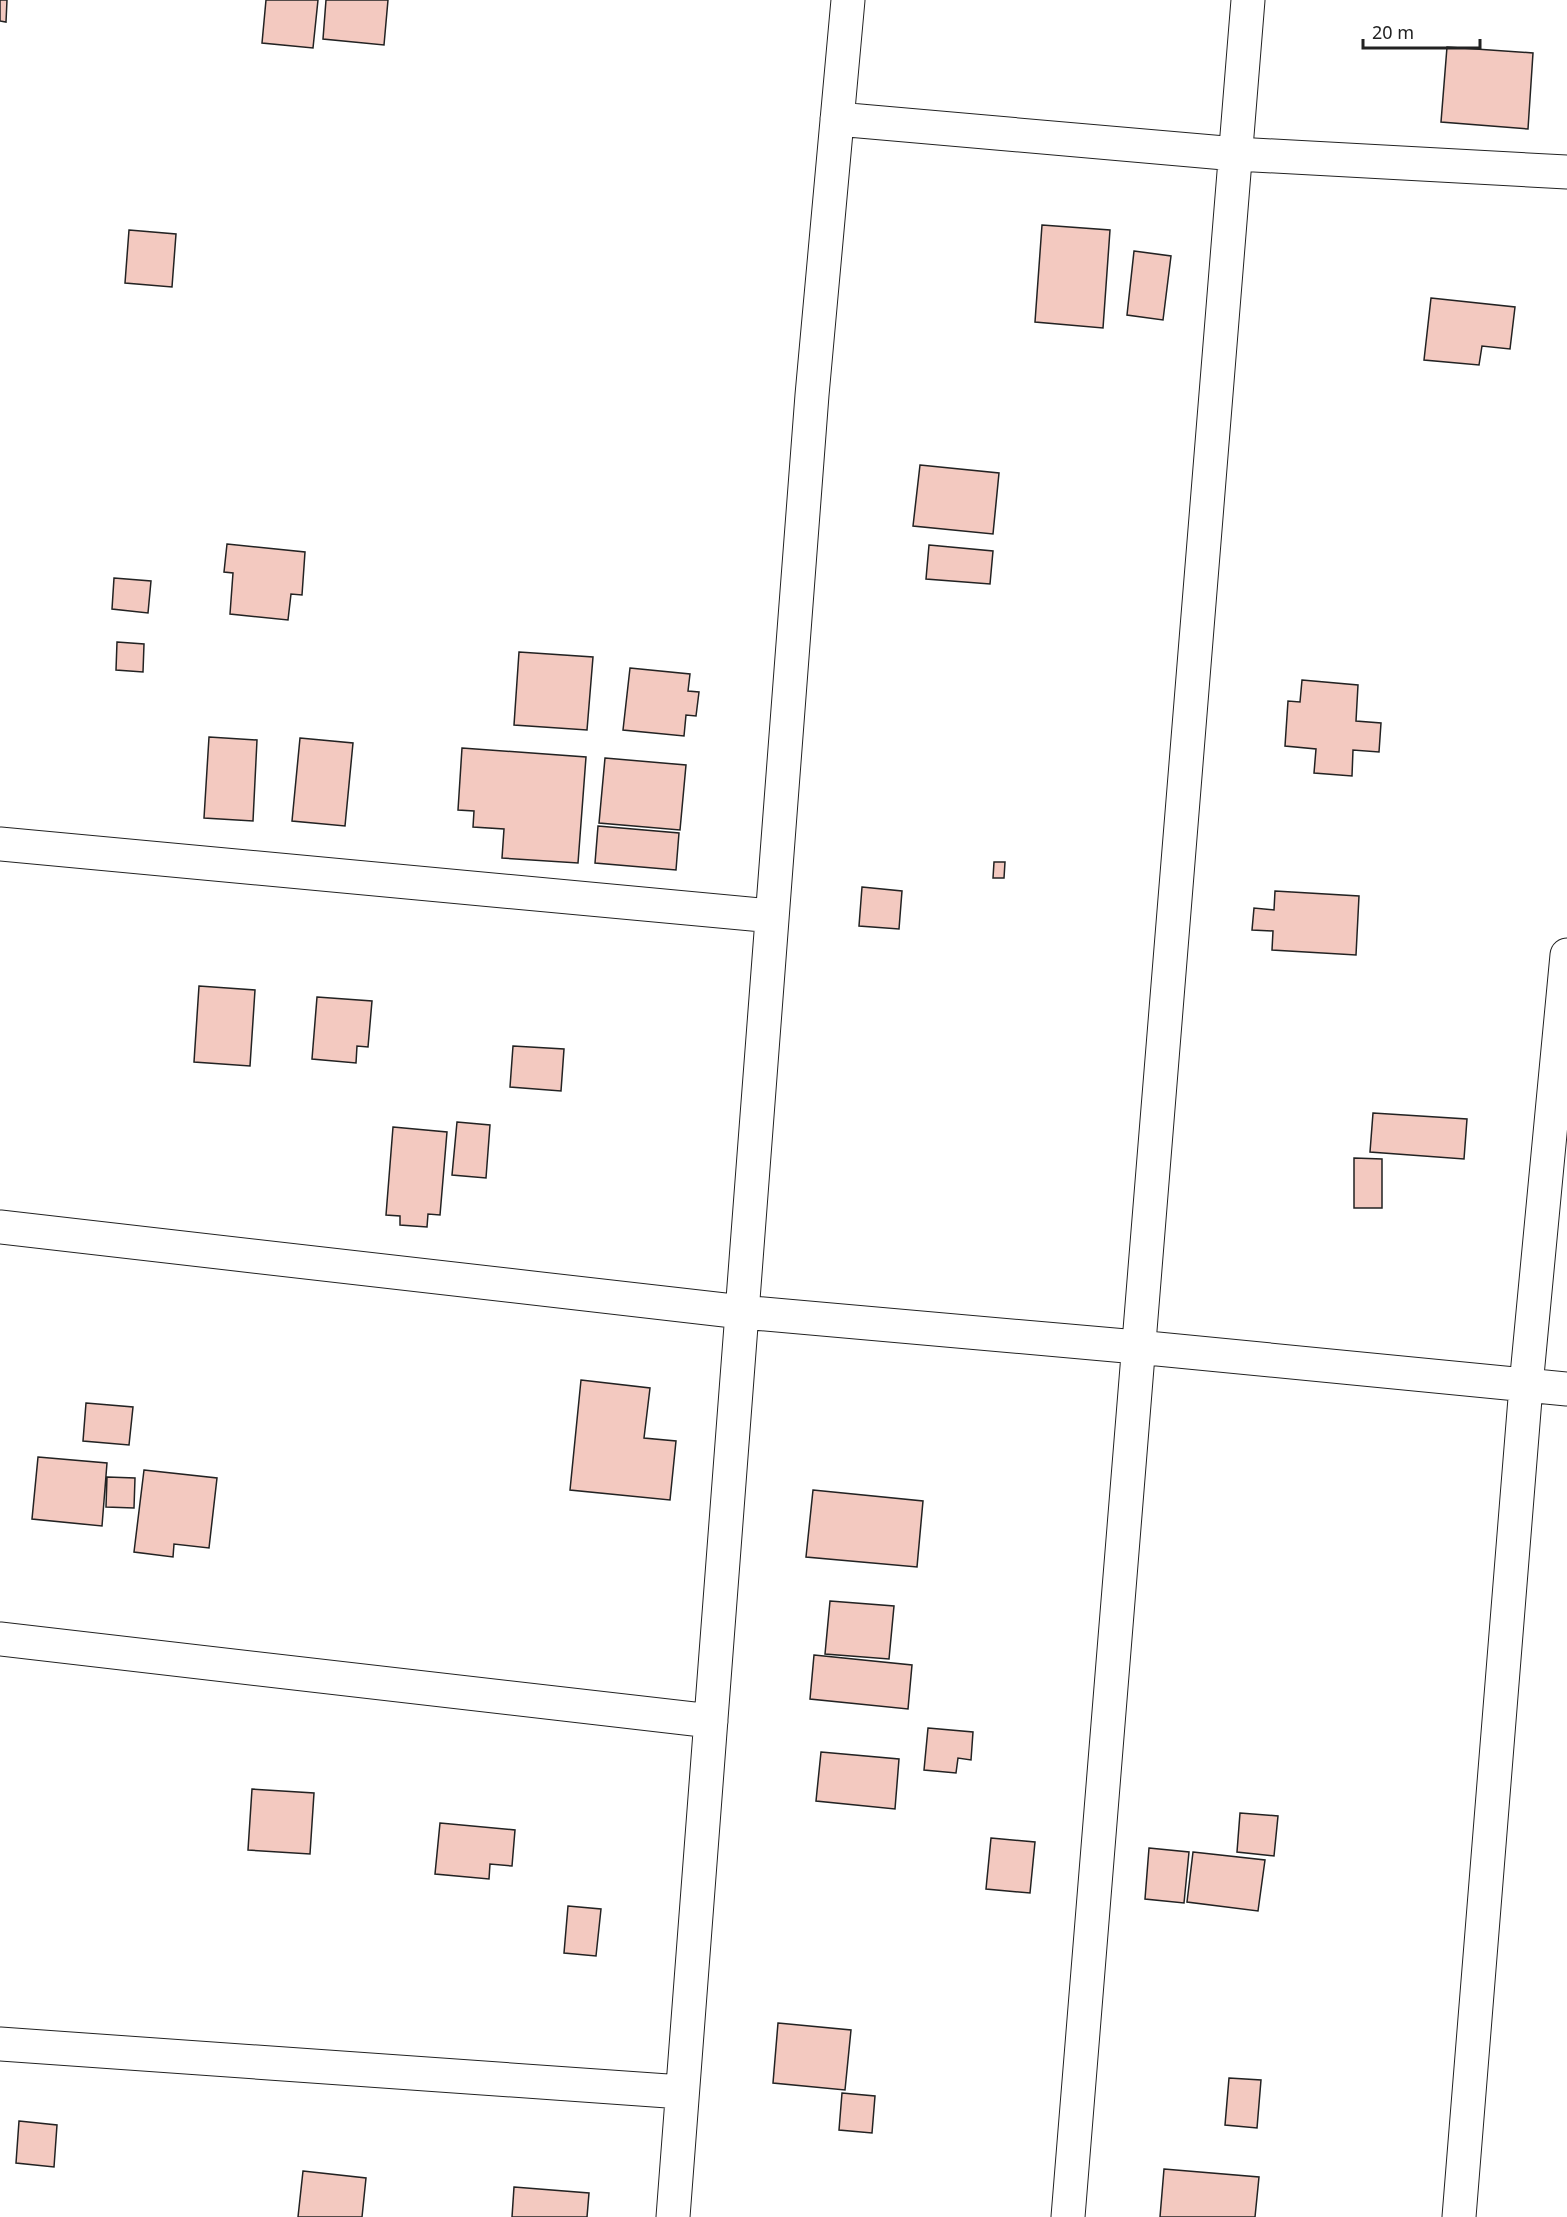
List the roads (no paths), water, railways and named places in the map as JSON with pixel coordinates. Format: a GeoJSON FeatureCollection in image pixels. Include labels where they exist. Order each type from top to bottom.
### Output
{"type":"FeatureCollection","features":[{"type":"Feature","properties":{"kind":"street"},"geometry":{"type":"LineString","coordinates":[[673,2217],[812,395],[848,0]]}},
{"type":"Feature","properties":{"kind":"street"},"geometry":{"type":"LineString","coordinates":[[1068,2217],[1248,0]]}},
{"type":"Feature","properties":{"kind":"street"},"geometry":{"type":"LineString","coordinates":[[837,119],[1236,154],[1567,172]]}},
{"type":"Feature","properties":{"kind":"street"},"geometry":{"type":"LineString","coordinates":[[0,844],[772,916]]}},
{"type":"Feature","properties":{"kind":"street"},"geometry":{"type":"LineString","coordinates":[[1459,2217],[1526,1386],[1567,956]]}},
{"type":"Feature","properties":{"kind":"street"},"geometry":{"type":"LineString","coordinates":[[0,1227],[742,1312],[1137,1347],[1567,1389]]}},
{"type":"Feature","properties":{"kind":"street"},"geometry":{"type":"LineString","coordinates":[[0,1639],[711,1720]]}},
{"type":"Feature","properties":{"kind":"street"},"geometry":{"type":"LineString","coordinates":[[0,2044],[682,2092]]}}]}
